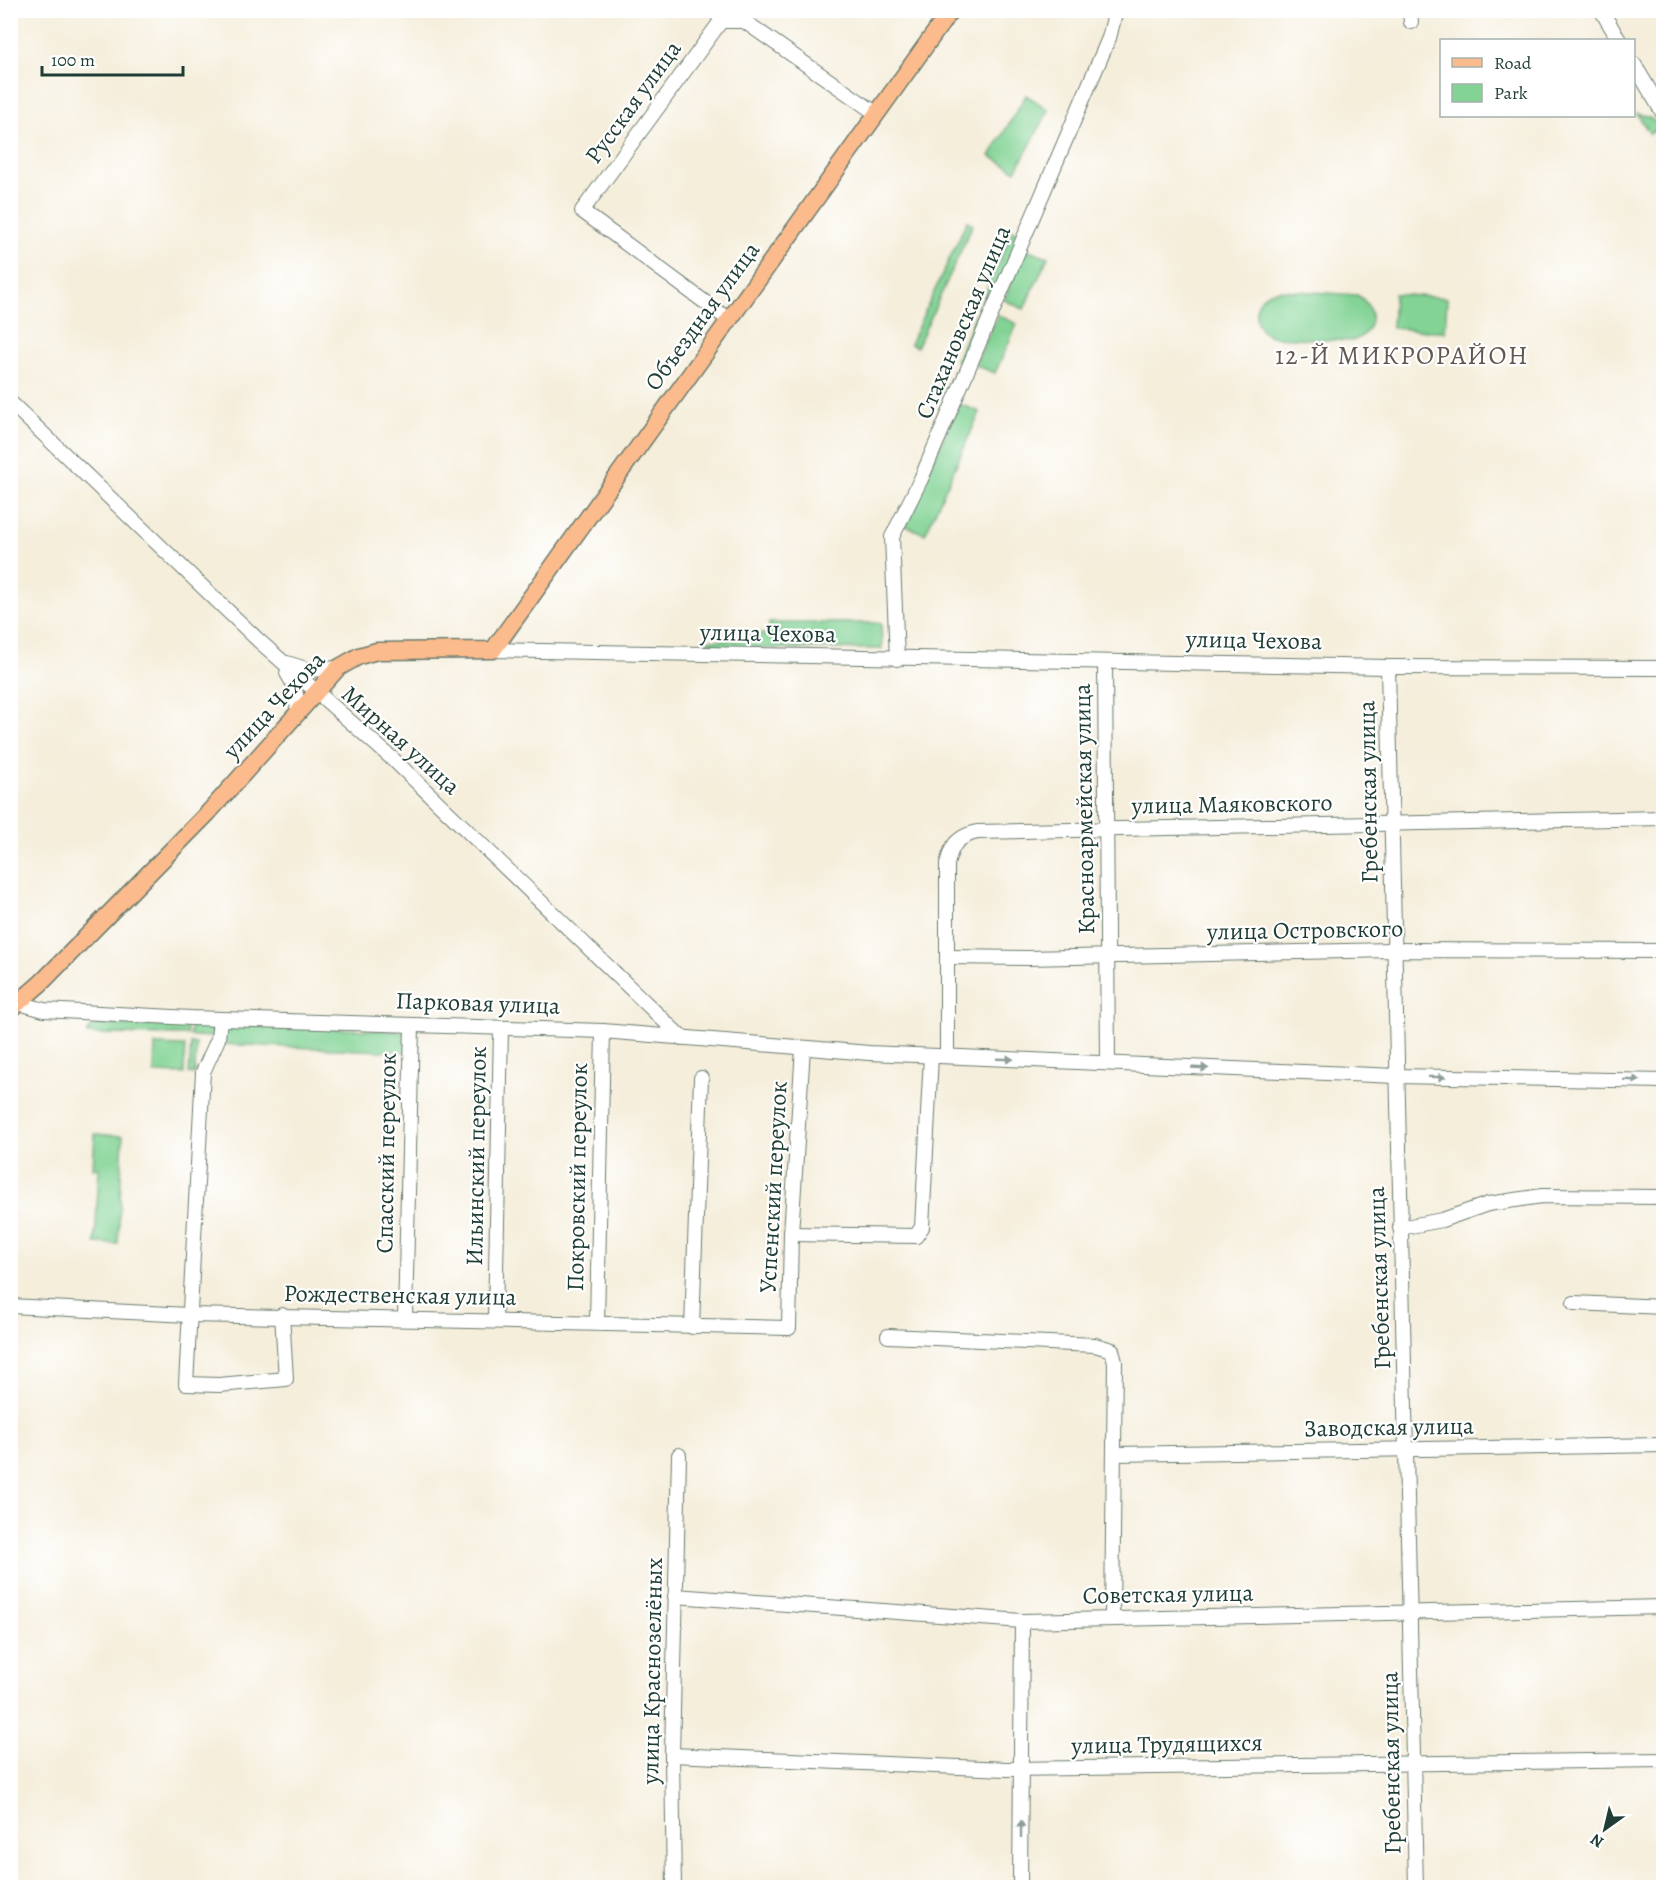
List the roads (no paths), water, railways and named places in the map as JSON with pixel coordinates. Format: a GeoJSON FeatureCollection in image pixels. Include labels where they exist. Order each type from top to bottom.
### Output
{"type":"FeatureCollection","features":[{"type":"Feature","properties":{"kind":"main road","name":"Объездная улица"},"geometry":{"type":"LineString","coordinates":[[493,650],[951,10]]}},
{"type":"Feature","properties":{"kind":"main road","name":"улица Чехова"},"geometry":{"type":"LineString","coordinates":[[15,1007],[208,813],[338,668],[359,656],[377,651],[493,650]]}},
{"type":"Feature","properties":{"kind":"street","name":"Стахановская улица"},"geometry":{"type":"LineString","coordinates":[[897,659],[892,537],[921,478],[1109,38],[1116,10]]}},
{"type":"Feature","properties":{"kind":"street"},"geometry":{"type":"LineString","coordinates":[[1601,10],[1618,39]]}},
{"type":"Feature","properties":{"kind":"street"},"geometry":{"type":"LineString","coordinates":[[718,16],[744,21],[877,114]]}},
{"type":"Feature","properties":{"kind":"street","name":"Русская улица"},"geometry":{"type":"LineString","coordinates":[[718,16],[582,211],[729,320]]}},
{"type":"Feature","properties":{"kind":"street"},"geometry":{"type":"LineString","coordinates":[[1635,66],[1664,115]]}},
{"type":"Feature","properties":{"kind":"street","name":"Мирная улица"},"geometry":{"type":"LineString","coordinates":[[10,402],[280,661],[396,762],[682,1038]]}},
{"type":"Feature","properties":{"kind":"street","name":"улица Чехова"},"geometry":{"type":"LineString","coordinates":[[493,650],[1388,667],[1664,668]]}},
{"type":"Feature","properties":{"kind":"street"},"geometry":{"type":"LineString","coordinates":[[280,661],[309,670],[338,668]]}},
{"type":"Feature","properties":{"kind":"street"},"geometry":{"type":"LineString","coordinates":[[280,661],[295,687],[298,712]]}},
{"type":"Feature","properties":{"kind":"street","name":"Красноармейская улица"},"geometry":{"type":"LineString","coordinates":[[1104,662],[1109,956],[1108,1064]]}},
{"type":"Feature","properties":{"kind":"street","name":"Гребенская улица"},"geometry":{"type":"LineString","coordinates":[[1388,667],[1416,1887]]}},
{"type":"Feature","properties":{"kind":"street","name":"улица Маяковского"},"geometry":{"type":"LineString","coordinates":[[948,957],[947,865],[951,847],[964,835],[977,832],[1664,818]]}},
{"type":"Feature","properties":{"kind":"street","name":"улица Островского"},"geometry":{"type":"LineString","coordinates":[[948,957],[1393,950],[1664,951]]}},
{"type":"Feature","properties":{"kind":"street"},"geometry":{"type":"LineString","coordinates":[[947,1056],[948,957]]}},
{"type":"Feature","properties":{"kind":"street","name":"Парковая улица"},"geometry":{"type":"LineString","coordinates":[[15,1007],[220,1019],[603,1031],[803,1048],[1108,1064],[1396,1076],[1664,1081]]}},
{"type":"Feature","properties":{"kind":"street"},"geometry":{"type":"LineString","coordinates":[[220,1019],[218,1039],[203,1072],[186,1384],[219,1385],[286,1379],[282,1315]]}},
{"type":"Feature","properties":{"kind":"street","name":"Спасский переулок"},"geometry":{"type":"LineString","coordinates":[[405,1318],[412,1025]]}},
{"type":"Feature","properties":{"kind":"street","name":"Ильинский переулок"},"geometry":{"type":"LineString","coordinates":[[495,1320],[501,1029]]}},
{"type":"Feature","properties":{"kind":"street","name":"Покровский переулок"},"geometry":{"type":"LineString","coordinates":[[597,1323],[603,1031]]}},
{"type":"Feature","properties":{"kind":"street","name":"Успенский переулок"},"geometry":{"type":"LineString","coordinates":[[789,1328],[791,1234],[803,1048]]}},
{"type":"Feature","properties":{"kind":"street"},"geometry":{"type":"LineString","coordinates":[[791,1234],[916,1236],[922,1227],[931,1056]]}},
{"type":"Feature","properties":{"kind":"street"},"geometry":{"type":"LineString","coordinates":[[692,1327],[701,1078]]}},
{"type":"Feature","properties":{"kind":"street"},"geometry":{"type":"LineString","coordinates":[[1400,1228],[1442,1220],[1488,1204],[1542,1196],[1664,1197]]}},
{"type":"Feature","properties":{"kind":"street"},"geometry":{"type":"LineString","coordinates":[[1574,1303],[1664,1306]]}},
{"type":"Feature","properties":{"kind":"street","name":"Рождественская улица"},"geometry":{"type":"LineString","coordinates":[[10,1306],[189,1315],[282,1315],[789,1328]]}},
{"type":"Feature","properties":{"kind":"street"},"geometry":{"type":"LineString","coordinates":[[888,1336],[1095,1344],[1112,1350],[1115,1362],[1112,1617]]}},
{"type":"Feature","properties":{"kind":"street","name":"Заводская улица"},"geometry":{"type":"LineString","coordinates":[[1115,1454],[1664,1445]]}},
{"type":"Feature","properties":{"kind":"street","name":"улица Краснозелёных"},"geometry":{"type":"LineString","coordinates":[[674,1887],[672,1755],[679,1455]]}},
{"type":"Feature","properties":{"kind":"street","name":"Советская улица"},"geometry":{"type":"LineString","coordinates":[[675,1596],[1022,1621],[1112,1617],[1664,1607]]}},
{"type":"Feature","properties":{"kind":"street"},"geometry":{"type":"LineString","coordinates":[[1020,1887],[1022,1621]]}},
{"type":"Feature","properties":{"kind":"street","name":"улица Трудящихся"},"geometry":{"type":"LineString","coordinates":[[672,1755],[1021,1769],[1664,1760]]}},
{"type":"Feature","properties":{"kind":"district","name":"12-Й МИКРОРАЙОН"},"geometry":{"type":"Point","coordinates":[1402,355]}}]}
